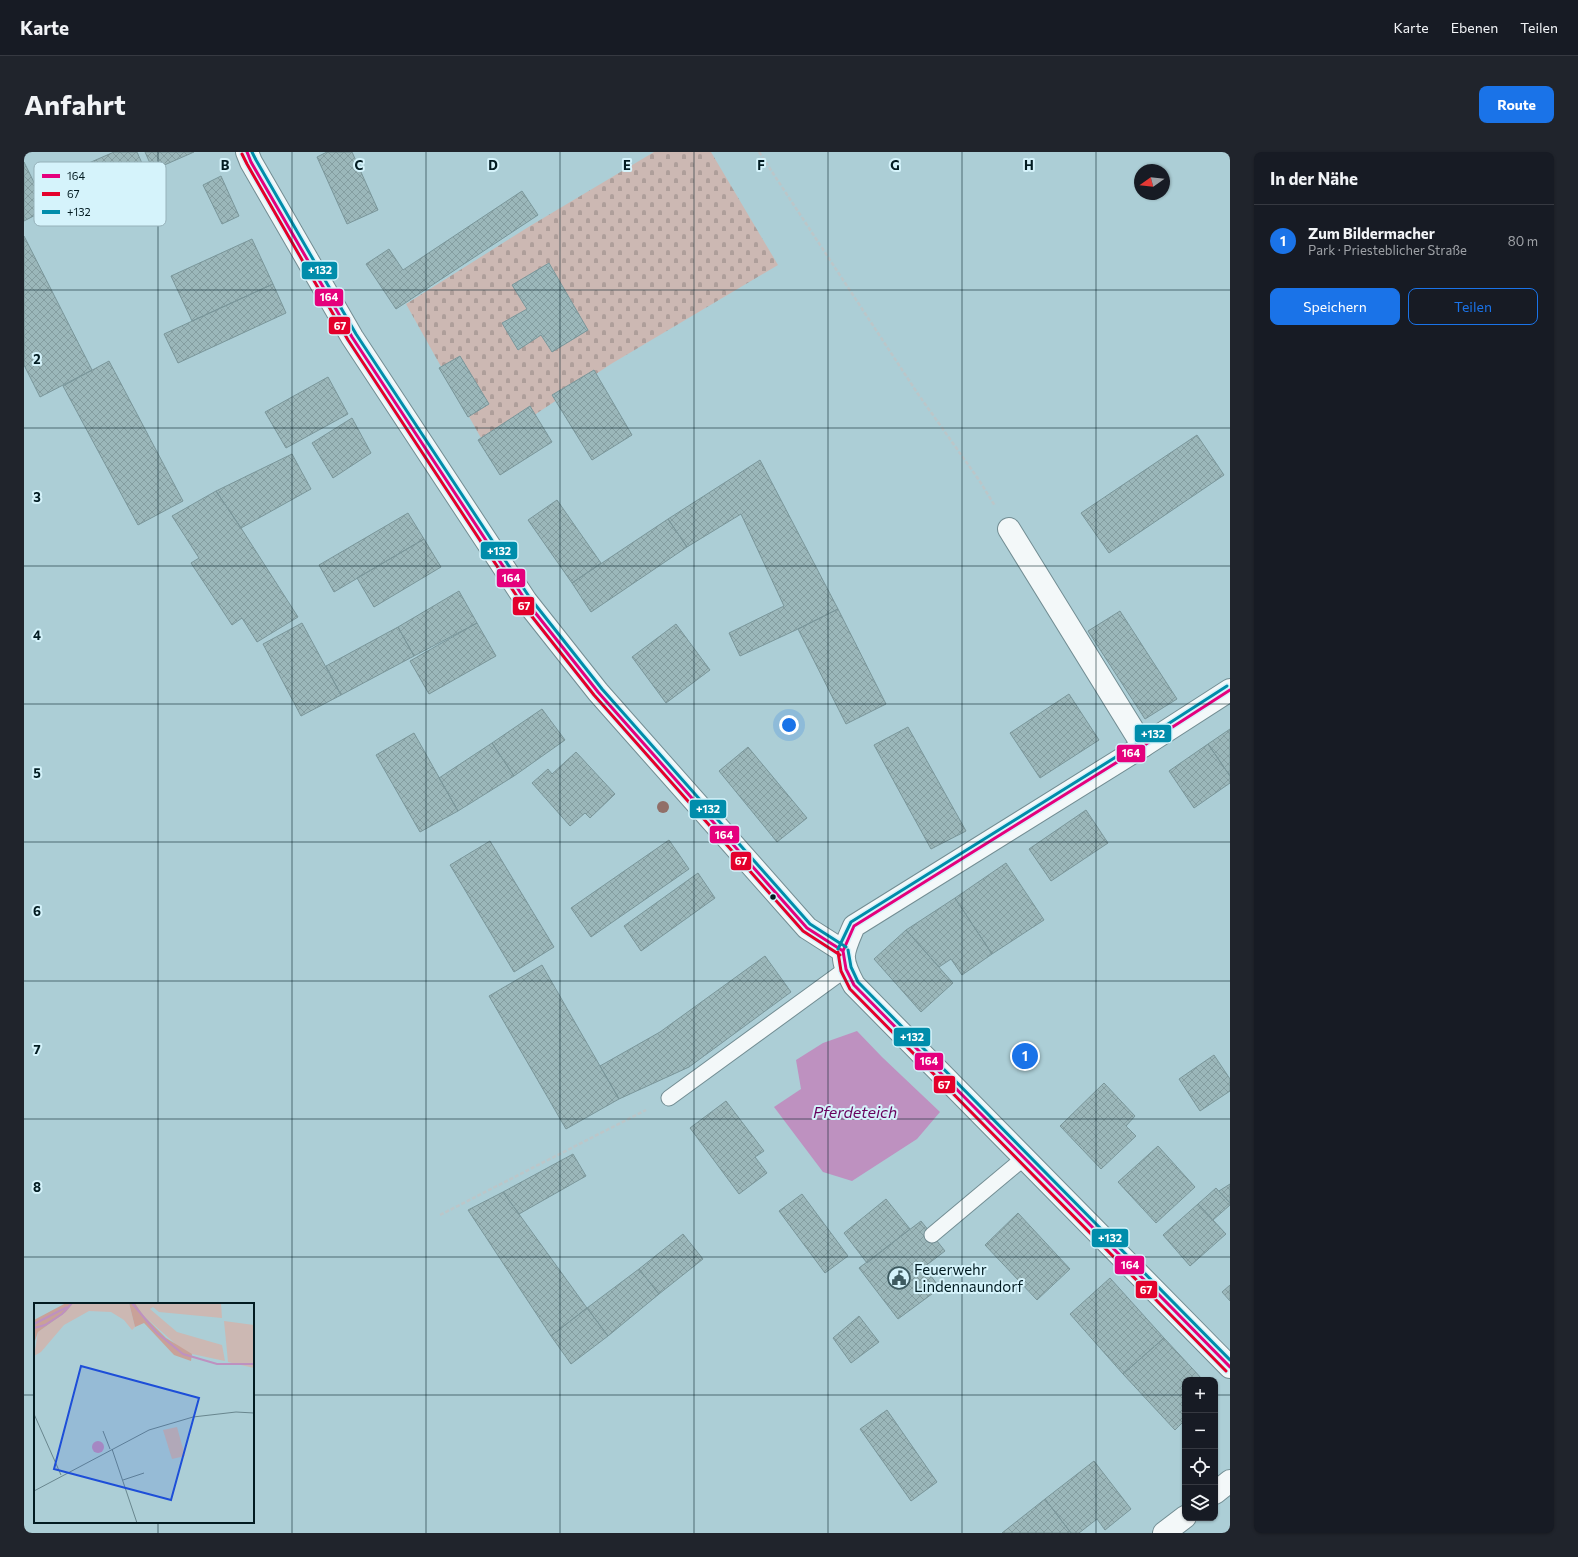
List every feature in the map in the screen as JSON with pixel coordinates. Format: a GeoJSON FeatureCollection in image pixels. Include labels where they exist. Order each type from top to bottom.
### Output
{"type":"FeatureCollection","features":[{"type":"Feature","properties":{"kind":"street"},"geometry":{"type":"LineString","coordinates":[[247,152],[251,162],[352,337],[526,601],[598,692],[807,928],[844,960],[854,985],[1230,1367]]}},
{"type":"Feature","properties":{"kind":"street"},"geometry":{"type":"LineString","coordinates":[[1008,529],[1143,746]]}},
{"type":"Feature","properties":{"kind":"street"},"geometry":{"type":"LineString","coordinates":[[844,960],[854,926],[1230,690]]}},
{"type":"Feature","properties":{"kind":"street"},"geometry":{"type":"LineString","coordinates":[[1218,1491],[1230,1481]]}},
{"type":"Feature","properties":{"kind":"street"},"geometry":{"type":"LineString","coordinates":[[1164,1533],[1182,1519]]}},
{"type":"Feature","properties":{"kind":"lane"},"geometry":{"type":"LineString","coordinates":[[669,1098],[844,960]]}},
{"type":"Feature","properties":{"kind":"lane"},"geometry":{"type":"LineString","coordinates":[[932,1235],[1024,1158]]}},
{"type":"Feature","properties":{"kind":"path"},"geometry":{"type":"LineString","coordinates":[[759,152],[918,394],[979,480],[1008,529]]}},
{"type":"Feature","properties":{"kind":"path"},"geometry":{"type":"LineString","coordinates":[[440,1216],[669,1098]]}},
{"type":"Feature","properties":{"kind":"green space"},"geometry":{"type":"Polygon","coordinates":[[[654,152],[711,152],[778,265],[611,364],[486,447],[406,304],[530,226],[654,152]]]}},
{"type":"Feature","properties":{"kind":"water","name":"Pferdeteich"},"geometry":{"type":"Polygon","coordinates":[[[857,1031],[940,1112],[917,1139],[852,1181],[823,1172],[774,1107],[801,1089],[796,1060],[823,1043],[857,1031]]]}},
{"type":"Feature","properties":{"kind":"building"},"geometry":{"type":"Polygon","coordinates":[[[114,152],[137,152],[141,162],[91,162],[114,152]]]}},
{"type":"Feature","properties":{"kind":"building"},"geometry":{"type":"Polygon","coordinates":[[[145,152],[194,152],[166,164],[166,162],[149,162],[145,152]]]}},
{"type":"Feature","properties":{"kind":"building"},"geometry":{"type":"Polygon","coordinates":[[[327,152],[352,152],[378,210],[347,224],[317,157],[327,152]]]}},
{"type":"Feature","properties":{"kind":"building"},"geometry":{"type":"Polygon","coordinates":[[[24,162],[34,182],[34,216],[24,221],[24,162]]]}},
{"type":"Feature","properties":{"kind":"building"},"geometry":{"type":"Polygon","coordinates":[[[221,176],[239,216],[222,224],[203,185],[221,176]]]}},
{"type":"Feature","properties":{"kind":"building"},"geometry":{"type":"Polygon","coordinates":[[[522,191],[538,215],[396,309],[366,264],[389,249],[403,270],[522,191]]]}},
{"type":"Feature","properties":{"kind":"building"},"geometry":{"type":"Polygon","coordinates":[[[24,236],[92,370],[40,397],[24,365],[24,236]]]}},
{"type":"Feature","properties":{"kind":"building"},"geometry":{"type":"Polygon","coordinates":[[[252,239],[273,284],[192,321],[171,276],[252,239]]]}},
{"type":"Feature","properties":{"kind":"building"},"geometry":{"type":"Polygon","coordinates":[[[549,263],[588,330],[552,352],[541,335],[518,350],[502,323],[527,309],[512,285],[549,263]]]}},
{"type":"Feature","properties":{"kind":"building"},"geometry":{"type":"Polygon","coordinates":[[[273,284],[286,313],[178,363],[164,334],[273,284]]]}},
{"type":"Feature","properties":{"kind":"building"},"geometry":{"type":"Polygon","coordinates":[[[460,356],[489,404],[468,417],[439,368],[460,356]]]}},
{"type":"Feature","properties":{"kind":"building"},"geometry":{"type":"Polygon","coordinates":[[[109,361],[183,501],[138,525],[63,386],[109,361]]]}},
{"type":"Feature","properties":{"kind":"building"},"geometry":{"type":"Polygon","coordinates":[[[594,370],[632,435],[592,460],[552,395],[594,370]]]}},
{"type":"Feature","properties":{"kind":"building"},"geometry":{"type":"Polygon","coordinates":[[[328,377],[348,414],[286,448],[265,412],[328,377]]]}},
{"type":"Feature","properties":{"kind":"building"},"geometry":{"type":"Polygon","coordinates":[[[530,406],[552,442],[500,475],[478,440],[530,406]]]}},
{"type":"Feature","properties":{"kind":"building"},"geometry":{"type":"Polygon","coordinates":[[[352,418],[371,453],[333,478],[312,443],[352,418]]]}},
{"type":"Feature","properties":{"kind":"building"},"geometry":{"type":"Polygon","coordinates":[[[1197,435],[1224,475],[1109,553],[1081,513],[1197,435]]]}},
{"type":"Feature","properties":{"kind":"building"},"geometry":{"type":"Polygon","coordinates":[[[292,454],[311,489],[241,528],[216,491],[292,454]]]}},
{"type":"Feature","properties":{"kind":"building"},"geometry":{"type":"Polygon","coordinates":[[[760,460],[838,609],[740,656],[729,633],[784,606],[741,514],[687,547],[668,519],[760,460]]]}},
{"type":"Feature","properties":{"kind":"building"},"geometry":{"type":"Polygon","coordinates":[[[216,491],[298,617],[257,642],[242,618],[232,625],[191,563],[199,558],[172,516],[216,491]]]}},
{"type":"Feature","properties":{"kind":"building"},"geometry":{"type":"Polygon","coordinates":[[[557,500],[601,563],[572,583],[528,520],[557,500]]]}},
{"type":"Feature","properties":{"kind":"building"},"geometry":{"type":"Polygon","coordinates":[[[408,513],[424,539],[334,592],[319,565],[408,513]]]}},
{"type":"Feature","properties":{"kind":"building"},"geometry":{"type":"Polygon","coordinates":[[[668,519],[687,547],[591,612],[572,583],[668,519]]]}},
{"type":"Feature","properties":{"kind":"building"},"geometry":{"type":"Polygon","coordinates":[[[424,539],[441,567],[374,607],[357,578],[424,539]]]}},
{"type":"Feature","properties":{"kind":"building"},"geometry":{"type":"Polygon","coordinates":[[[459,591],[477,623],[414,656],[398,627],[459,591]]]}},
{"type":"Feature","properties":{"kind":"building"},"geometry":{"type":"Polygon","coordinates":[[[838,609],[886,704],[846,724],[798,629],[838,609]]]}},
{"type":"Feature","properties":{"kind":"building"},"geometry":{"type":"Polygon","coordinates":[[[1120,611],[1177,699],[1145,719],[1088,631],[1120,611]]]}},
{"type":"Feature","properties":{"kind":"building"},"geometry":{"type":"Polygon","coordinates":[[[302,623],[341,695],[301,716],[263,644],[302,623]]]}},
{"type":"Feature","properties":{"kind":"building"},"geometry":{"type":"Polygon","coordinates":[[[477,623],[496,656],[429,694],[410,661],[477,623]]]}},
{"type":"Feature","properties":{"kind":"building"},"geometry":{"type":"Polygon","coordinates":[[[676,624],[710,670],[666,703],[632,657],[676,624]]]}},
{"type":"Feature","properties":{"kind":"building"},"geometry":{"type":"Polygon","coordinates":[[[398,627],[414,656],[341,695],[326,666],[398,627]]]}},
{"type":"Feature","properties":{"kind":"building"},"geometry":{"type":"Polygon","coordinates":[[[1069,694],[1099,740],[1040,778],[1010,733],[1069,694]]]}},
{"type":"Feature","properties":{"kind":"building"},"geometry":{"type":"Polygon","coordinates":[[[542,709],[565,740],[514,776],[492,743],[542,709]]]}},
{"type":"Feature","properties":{"kind":"building"},"geometry":{"type":"Polygon","coordinates":[[[908,727],[966,831],[931,849],[874,745],[908,727]]]}},
{"type":"Feature","properties":{"kind":"building"},"geometry":{"type":"Polygon","coordinates":[[[1230,729],[1230,776],[1208,744],[1230,729]]]}},
{"type":"Feature","properties":{"kind":"building"},"geometry":{"type":"Polygon","coordinates":[[[414,733],[458,811],[420,832],[376,755],[414,733]]]}},
{"type":"Feature","properties":{"kind":"building"},"geometry":{"type":"Polygon","coordinates":[[[492,743],[514,776],[458,811],[439,778],[492,743]]]}},
{"type":"Feature","properties":{"kind":"building"},"geometry":{"type":"Polygon","coordinates":[[[1208,744],[1230,776],[1230,783],[1194,808],[1169,771],[1208,744]]]}},
{"type":"Feature","properties":{"kind":"building"},"geometry":{"type":"Polygon","coordinates":[[[748,747],[807,818],[777,842],[719,771],[748,747]]]}},
{"type":"Feature","properties":{"kind":"building"},"geometry":{"type":"Polygon","coordinates":[[[576,752],[615,794],[590,818],[585,813],[570,826],[532,783],[548,769],[552,774],[576,752]]]}},
{"type":"Feature","properties":{"kind":"building"},"geometry":{"type":"Polygon","coordinates":[[[1086,810],[1108,843],[1051,881],[1029,849],[1086,810]]]}},
{"type":"Feature","properties":{"kind":"building"},"geometry":{"type":"Polygon","coordinates":[[[669,840],[689,869],[591,937],[571,908],[669,840]]]}},
{"type":"Feature","properties":{"kind":"building"},"geometry":{"type":"Polygon","coordinates":[[[490,841],[554,947],[514,972],[450,865],[490,841]]]}},
{"type":"Feature","properties":{"kind":"building"},"geometry":{"type":"Polygon","coordinates":[[[1006,863],[1044,920],[992,954],[955,898],[1006,863]]]}},
{"type":"Feature","properties":{"kind":"building"},"geometry":{"type":"Polygon","coordinates":[[[698,873],[715,898],[641,951],[624,926],[698,873]]]}},
{"type":"Feature","properties":{"kind":"building"},"geometry":{"type":"Polygon","coordinates":[[[955,898],[992,954],[962,975],[951,959],[939,967],[906,930],[955,898]]]}},
{"type":"Feature","properties":{"kind":"building"},"geometry":{"type":"Polygon","coordinates":[[[906,930],[953,983],[921,1012],[874,959],[906,930]]]}},
{"type":"Feature","properties":{"kind":"building"},"geometry":{"type":"Polygon","coordinates":[[[765,956],[791,992],[689,1067],[619,1099],[600,1066],[660,1032],[765,956]]]}},
{"type":"Feature","properties":{"kind":"building"},"geometry":{"type":"Polygon","coordinates":[[[542,965],[619,1099],[566,1129],[489,996],[542,965]]]}},
{"type":"Feature","properties":{"kind":"building"},"geometry":{"type":"Polygon","coordinates":[[[1214,1055],[1230,1079],[1230,1091],[1200,1111],[1179,1079],[1214,1055]]]}},
{"type":"Feature","properties":{"kind":"building"},"geometry":{"type":"Polygon","coordinates":[[[1104,1083],[1135,1116],[1126,1126],[1136,1136],[1101,1169],[1060,1126],[1104,1083]]]}},
{"type":"Feature","properties":{"kind":"building"},"geometry":{"type":"Polygon","coordinates":[[[726,1101],[764,1151],[755,1157],[767,1173],[739,1194],[690,1128],[726,1101]]]}},
{"type":"Feature","properties":{"kind":"building"},"geometry":{"type":"Polygon","coordinates":[[[1158,1146],[1195,1187],[1156,1223],[1118,1182],[1158,1146]]]}},
{"type":"Feature","properties":{"kind":"building"},"geometry":{"type":"Polygon","coordinates":[[[573,1154],[586,1176],[519,1214],[503,1192],[573,1154]]]}},
{"type":"Feature","properties":{"kind":"building"},"geometry":{"type":"Polygon","coordinates":[[[1230,1184],[1230,1203],[1219,1191],[1230,1184]]]}},
{"type":"Feature","properties":{"kind":"building"},"geometry":{"type":"Polygon","coordinates":[[[1216,1188],[1230,1203],[1230,1205],[1213,1220],[1198,1204],[1216,1188]]]}},
{"type":"Feature","properties":{"kind":"building"},"geometry":{"type":"Polygon","coordinates":[[[503,1192],[587,1308],[551,1336],[468,1210],[503,1192]]]}},
{"type":"Feature","properties":{"kind":"building"},"geometry":{"type":"Polygon","coordinates":[[[802,1194],[848,1256],[825,1273],[779,1211],[802,1194]]]}},
{"type":"Feature","properties":{"kind":"building"},"geometry":{"type":"Polygon","coordinates":[[[886,1199],[910,1229],[867,1263],[844,1233],[886,1199]]]}},
{"type":"Feature","properties":{"kind":"building"},"geometry":{"type":"Polygon","coordinates":[[[1198,1204],[1226,1234],[1190,1266],[1163,1235],[1198,1204]]]}},
{"type":"Feature","properties":{"kind":"building"},"geometry":{"type":"Polygon","coordinates":[[[1018,1213],[1070,1269],[1037,1300],[985,1245],[1018,1213]]]}},
{"type":"Feature","properties":{"kind":"building","name":"Feuerwehr Lindennaundorf"},"geometry":{"type":"Polygon","coordinates":[[[921,1221],[945,1251],[924,1267],[940,1288],[898,1319],[859,1268],[921,1221]]]}},
{"type":"Feature","properties":{"kind":"building"},"geometry":{"type":"Polygon","coordinates":[[[683,1234],[703,1259],[659,1294],[639,1269],[683,1234]]]}},
{"type":"Feature","properties":{"kind":"building"},"geometry":{"type":"Polygon","coordinates":[[[639,1269],[659,1294],[608,1336],[587,1308],[639,1269]]]}},
{"type":"Feature","properties":{"kind":"building"},"geometry":{"type":"Polygon","coordinates":[[[1110,1278],[1164,1338],[1123,1374],[1070,1314],[1110,1278]]]}},
{"type":"Feature","properties":{"kind":"building"},"geometry":{"type":"Polygon","coordinates":[[[1230,1285],[1230,1301],[1222,1292],[1230,1285]]]}},
{"type":"Feature","properties":{"kind":"building"},"geometry":{"type":"Polygon","coordinates":[[[587,1308],[608,1336],[571,1364],[551,1336],[587,1308]]]}},
{"type":"Feature","properties":{"kind":"building"},"geometry":{"type":"Polygon","coordinates":[[[859,1316],[879,1342],[851,1363],[833,1338],[859,1316]]]}},
{"type":"Feature","properties":{"kind":"building"},"geometry":{"type":"Polygon","coordinates":[[[1164,1338],[1200,1377],[1182,1377],[1182,1423],[1175,1430],[1123,1374],[1164,1338]]]}},
{"type":"Feature","properties":{"kind":"building"},"geometry":{"type":"Polygon","coordinates":[[[887,1410],[937,1482],[911,1501],[860,1429],[887,1410]]]}},
{"type":"Feature","properties":{"kind":"building"},"geometry":{"type":"Polygon","coordinates":[[[1094,1461],[1131,1509],[1105,1530],[1097,1519],[1079,1533],[1071,1533],[1045,1499],[1094,1461]]]}},
{"type":"Feature","properties":{"kind":"building"},"geometry":{"type":"Polygon","coordinates":[[[1045,1499],[1071,1533],[1002,1533],[1045,1499]]]}},
{"type":"Feature","properties":{"kind":"transit line","name":"164"},"geometry":{"type":"LineString","coordinates":[[247,152],[251,162],[352,337],[526,601],[598,692],[807,928],[843,951]]}},
{"type":"Feature","properties":{"kind":"transit line","name":"+132"},"geometry":{"type":"LineString","coordinates":[[252,152],[356,334],[530,598],[602,689],[810,924],[846,947]]}},
{"type":"Feature","properties":{"kind":"transit line","name":"67"},"geometry":{"type":"LineString","coordinates":[[242,154],[348,340],[522,604],[594,695],[803,931],[840,955]]}},
{"type":"Feature","properties":{"kind":"transit line","name":"+132"},"geometry":{"type":"LineString","coordinates":[[838,949],[851,922],[1227,686]]}},
{"type":"Feature","properties":{"kind":"transit line","name":"164"},"geometry":{"type":"LineString","coordinates":[[843,951],[854,926],[1230,690]]}},
{"type":"Feature","properties":{"kind":"transit line","name":"+132"},"geometry":{"type":"LineString","coordinates":[[848,950],[851,967],[858,982],[1230,1360]]}},
{"type":"Feature","properties":{"kind":"transit line","name":"164"},"geometry":{"type":"LineString","coordinates":[[843,951],[846,969],[854,985],[1230,1367]]}},
{"type":"Feature","properties":{"kind":"transit line","name":"67"},"geometry":{"type":"LineString","coordinates":[[838,952],[841,971],[850,989],[1226,1371]]}},
{"type":"Feature","properties":{"kind":"place","name":"Zum Bildermacher"},"geometry":{"type":"Point","coordinates":[1025,1056]}},
{"type":"Feature","properties":{"kind":"place","name":"Feuerwehr Lindennaundorf"},"geometry":{"type":"Point","coordinates":[899,1278]}}]}
